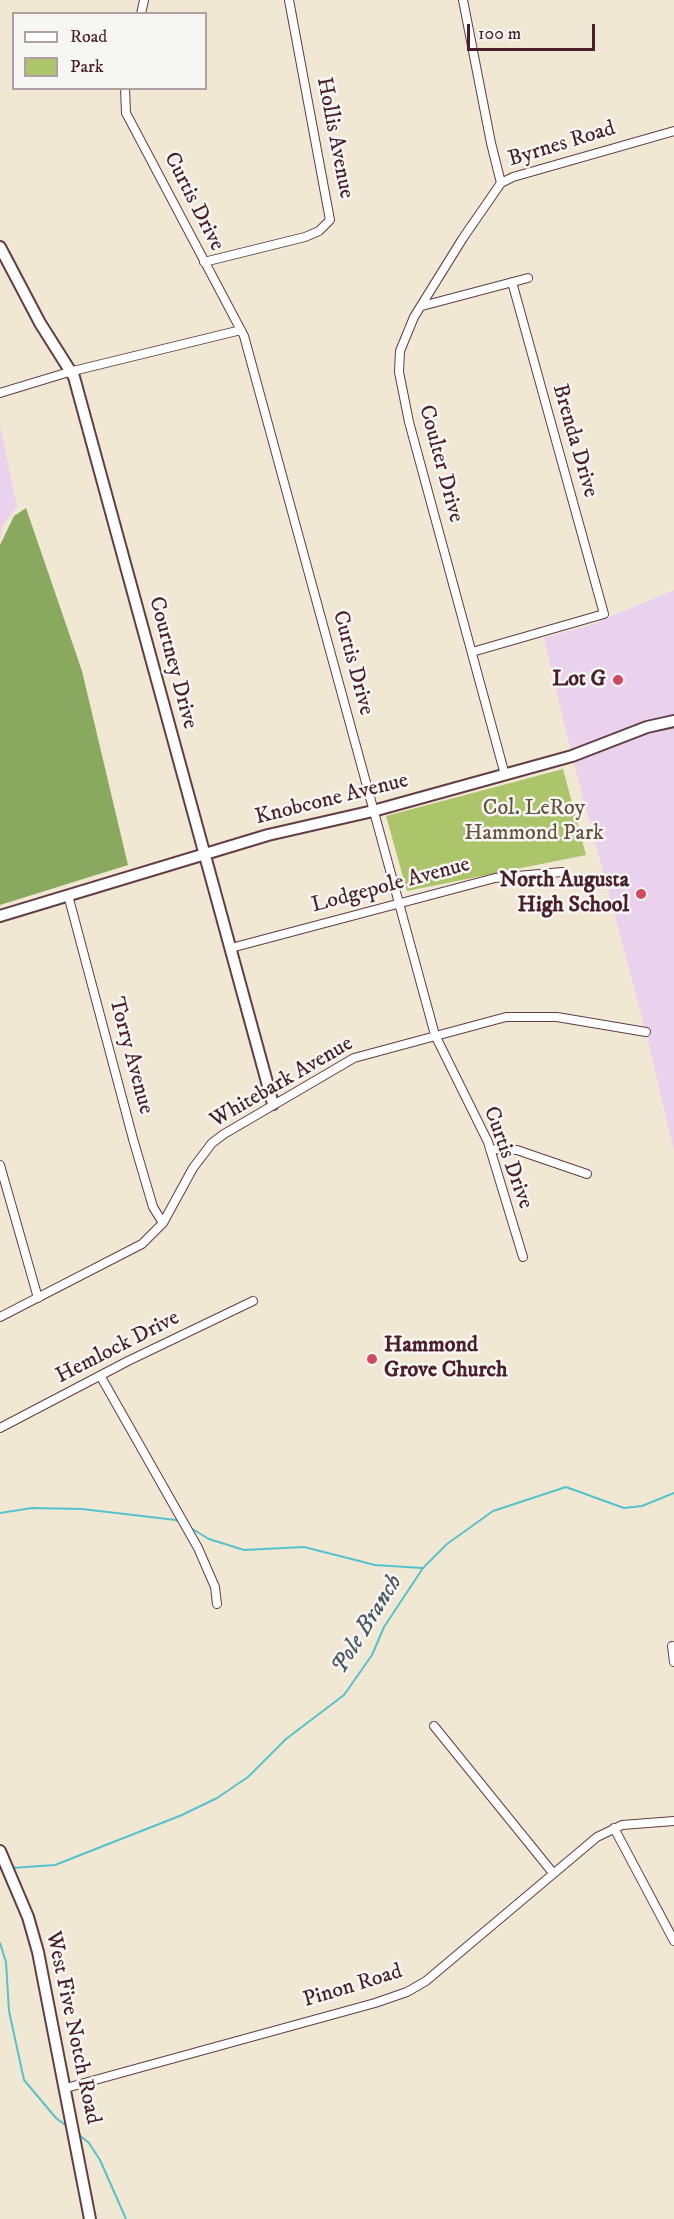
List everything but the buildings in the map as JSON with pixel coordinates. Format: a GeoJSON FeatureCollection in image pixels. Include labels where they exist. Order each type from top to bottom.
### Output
{"type":"FeatureCollection","features":[{"type":"Feature","properties":{"kind":"street","name":"Hollis Avenue"},"geometry":{"type":"LineString","coordinates":[[204,262],[305,237],[319,231],[330,220],[289,0]]}},
{"type":"Feature","properties":{"kind":"street","name":"Byrnes Road"},"geometry":{"type":"LineString","coordinates":[[463,0],[501,183],[513,177],[674,131]]}},
{"type":"Feature","properties":{"kind":"street","name":"Curtis Drive"},"geometry":{"type":"LineString","coordinates":[[125,90],[126,113],[241,330],[266,414],[435,1035],[490,1149],[523,1257]]}},
{"type":"Feature","properties":{"kind":"street","name":"Coulter Drive"},"geometry":{"type":"LineString","coordinates":[[501,183],[463,238],[408,327],[400,351],[400,383],[505,775]]}},
{"type":"Feature","properties":{"kind":"street","name":"Courtney Drive"},"geometry":{"type":"LineString","coordinates":[[0,247],[69,372],[74,377],[273,1104]]}},
{"type":"Feature","properties":{"kind":"street"},"geometry":{"type":"LineString","coordinates":[[422,306],[528,278]]}},
{"type":"Feature","properties":{"kind":"street","name":"Brenda Drive"},"geometry":{"type":"LineString","coordinates":[[472,652],[604,614],[512,282]]}},
{"type":"Feature","properties":{"kind":"street"},"geometry":{"type":"LineString","coordinates":[[0,393],[69,372],[241,330]]}},
{"type":"Feature","properties":{"kind":"street","name":"Knobcone Avenue"},"geometry":{"type":"LineString","coordinates":[[0,916],[204,854],[373,811],[572,756],[647,727],[674,721]]}},
{"type":"Feature","properties":{"kind":"street","name":"Lodgepole Avenue"},"geometry":{"type":"LineString","coordinates":[[231,948],[495,878],[562,872]]}},
{"type":"Feature","properties":{"kind":"street","name":"Torry Avenue"},"geometry":{"type":"LineString","coordinates":[[68,895],[153,1207],[163,1222]]}},
{"type":"Feature","properties":{"kind":"street","name":"Whitebark Avenue"},"geometry":{"type":"LineString","coordinates":[[0,1317],[142,1244],[163,1222],[193,1168],[212,1143],[273,1104],[354,1058],[506,1017],[530,1015],[557,1017],[646,1032]]}},
{"type":"Feature","properties":{"kind":"street"},"geometry":{"type":"LineString","coordinates":[[490,1149],[517,1150],[587,1174]]}},
{"type":"Feature","properties":{"kind":"street"},"geometry":{"type":"LineString","coordinates":[[0,1165],[38,1298]]}},
{"type":"Feature","properties":{"kind":"street","name":"Hemlock Drive"},"geometry":{"type":"LineString","coordinates":[[0,1428],[128,1361],[254,1301]]}},
{"type":"Feature","properties":{"kind":"street"},"geometry":{"type":"LineString","coordinates":[[101,1377],[198,1548],[215,1587],[217,1604]]}},
{"type":"Feature","properties":{"kind":"street"},"geometry":{"type":"LineString","coordinates":[[672,1646],[674,1662]]}},
{"type":"Feature","properties":{"kind":"street"},"geometry":{"type":"LineString","coordinates":[[434,1726],[553,1873]]}},
{"type":"Feature","properties":{"kind":"street","name":"Pinon Road"},"geometry":{"type":"LineString","coordinates":[[66,2088],[375,2003],[407,1992],[426,1981],[597,1837],[614,1828],[674,1821]]}},
{"type":"Feature","properties":{"kind":"street"},"geometry":{"type":"LineString","coordinates":[[614,1828],[674,1941]]}},
{"type":"Feature","properties":{"kind":"street","name":"West Five Notch Road"},"geometry":{"type":"LineString","coordinates":[[0,1851],[33,1931],[66,2088],[90,2219]]}},
{"type":"Feature","properties":{"kind":"shaded area"},"geometry":{"type":"Polygon","coordinates":[[[0,426],[17,506],[3,525],[0,540],[0,426]]]}},
{"type":"Feature","properties":{"kind":"shaded area","name":"North Augusta High School"},"geometry":{"type":"Polygon","coordinates":[[[674,590],[674,1152],[646,1032],[572,756],[544,638],[591,625],[674,590]]]}},
{"type":"Feature","properties":{"kind":"green space"},"geometry":{"type":"Polygon","coordinates":[[[26,508],[82,671],[128,865],[0,905],[0,545],[14,516],[26,508]]]}},
{"type":"Feature","properties":{"kind":"green space","name":"Col. LeRoy Hammond Park"},"geometry":{"type":"Polygon","coordinates":[[[563,769],[586,855],[407,891],[386,816],[563,769]]]}},
{"type":"Feature","properties":{"kind":"waterway","name":"Pole Branch"},"geometry":{"type":"LineString","coordinates":[[11,1868],[55,1865],[182,1815],[217,1798],[248,1777],[286,1739],[344,1695],[372,1655],[384,1627],[423,1568],[447,1544],[493,1511],[566,1487],[624,1508],[642,1506],[674,1493]]}},
{"type":"Feature","properties":{"kind":"waterway"},"geometry":{"type":"LineString","coordinates":[[0,1513],[32,1508],[82,1509],[176,1520],[181,1523]]}},
{"type":"Feature","properties":{"kind":"waterway"},"geometry":{"type":"LineString","coordinates":[[189,1527],[209,1539],[244,1550],[304,1547],[375,1565],[422,1568]]}},
{"type":"Feature","properties":{"kind":"waterway"},"geometry":{"type":"LineString","coordinates":[[0,1943],[6,1962],[9,2011],[24,2080],[56,2118],[68,2127]]}},
{"type":"Feature","properties":{"kind":"waterway"},"geometry":{"type":"LineString","coordinates":[[78,2134],[89,2143],[100,2160],[126,2219]]}},
{"type":"Feature","properties":{"kind":"place","name":"Lot G"},"geometry":{"type":"Point","coordinates":[618,680]}},
{"type":"Feature","properties":{"kind":"place","name":"North Augusta High School"},"geometry":{"type":"Point","coordinates":[641,894]}},
{"type":"Feature","properties":{"kind":"place","name":"Hammond Grove Church"},"geometry":{"type":"Point","coordinates":[372,1359]}}]}
